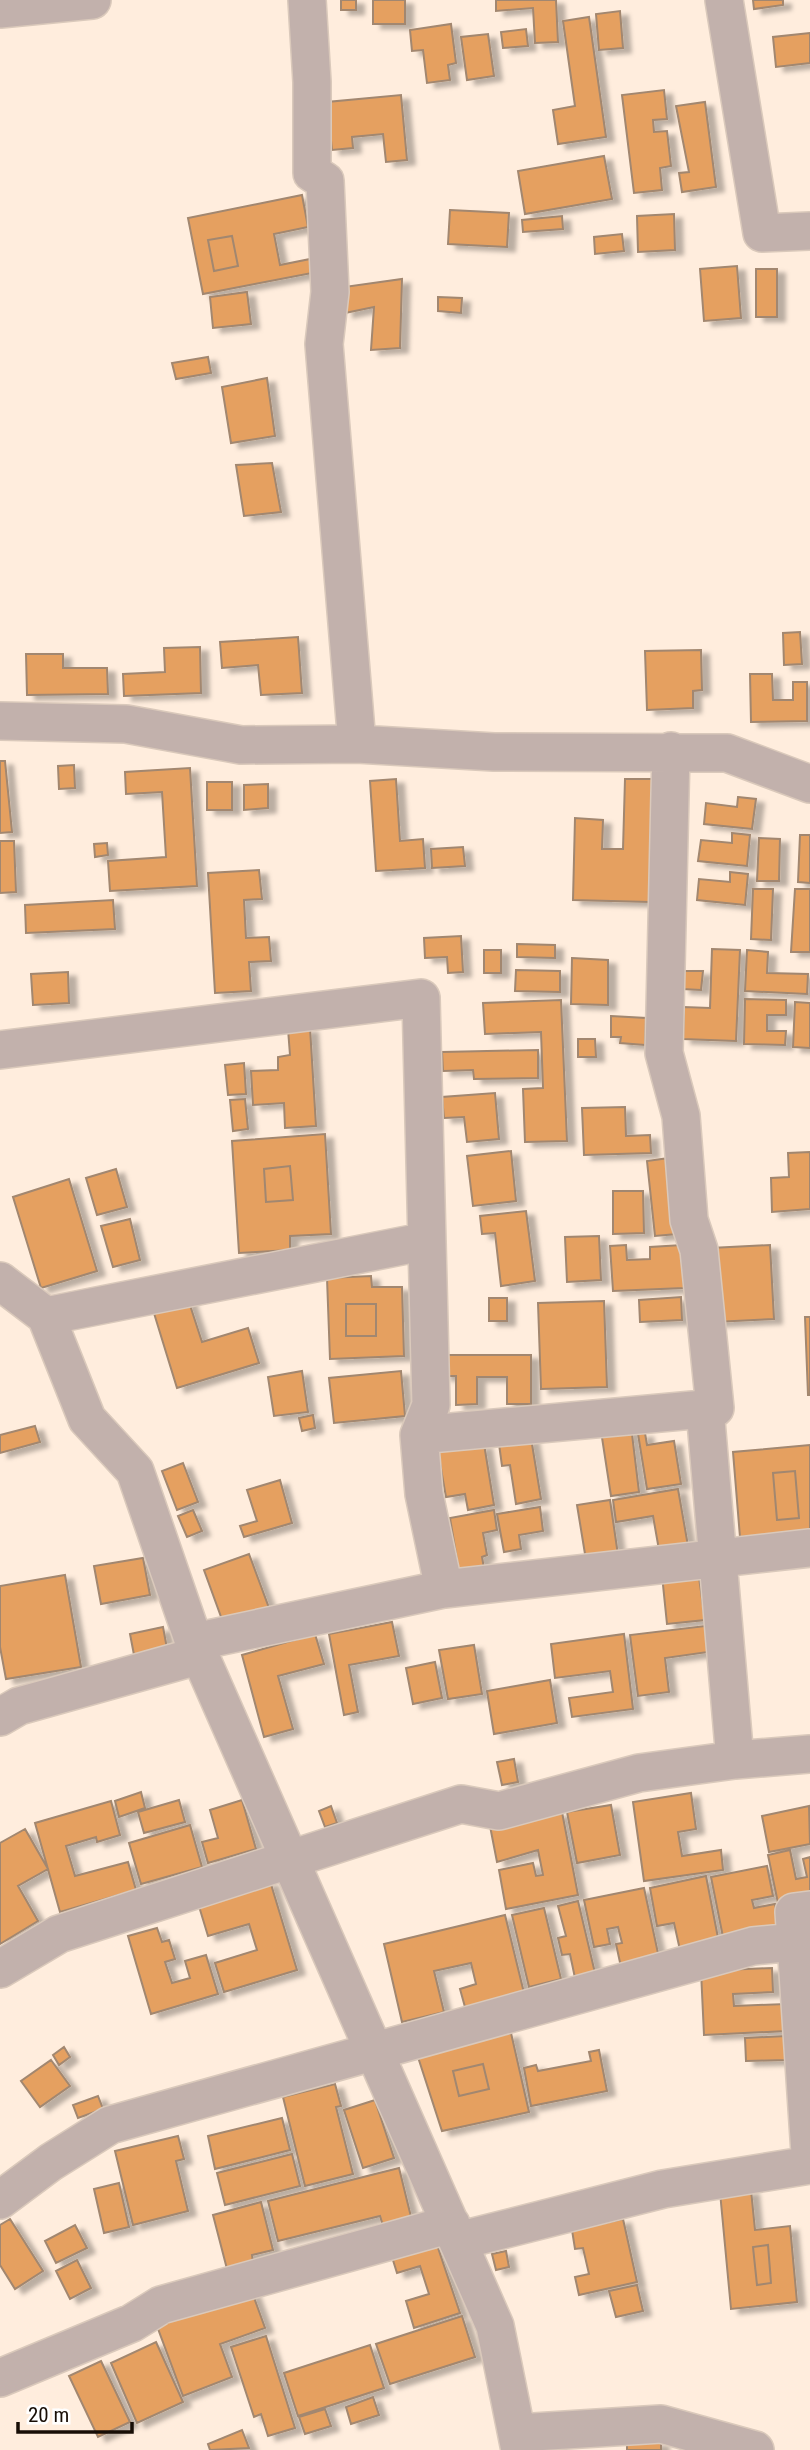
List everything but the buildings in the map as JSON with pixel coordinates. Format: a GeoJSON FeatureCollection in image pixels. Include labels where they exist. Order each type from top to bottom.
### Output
{"type":"FeatureCollection","features":[{"type":"Feature","properties":{"kind":"street"},"geometry":{"type":"LineString","coordinates":[[0,9],[93,0]]}},
{"type":"Feature","properties":{"kind":"street"},"geometry":{"type":"LineString","coordinates":[[307,0],[312,82],[312,173],[325,181],[330,292],[324,344],[357,744]]}},
{"type":"Feature","properties":{"kind":"street"},"geometry":{"type":"LineString","coordinates":[[723,0],[762,233],[810,231]]}},
{"type":"Feature","properties":{"kind":"street"},"geometry":{"type":"LineString","coordinates":[[0,721],[127,724],[241,745],[357,744],[494,752],[671,751],[727,754],[810,784]]}},
{"type":"Feature","properties":{"kind":"street"},"geometry":{"type":"LineString","coordinates":[[419,1435],[715,1408],[699,1250],[689,1220],[681,1116],[664,1053],[671,751]]}},
{"type":"Feature","properties":{"kind":"street"},"geometry":{"type":"LineString","coordinates":[[0,1050],[421,998],[431,1405],[419,1435],[424,1494],[444,1589]]}},
{"type":"Feature","properties":{"kind":"street"},"geometry":{"type":"LineString","coordinates":[[46,1316],[427,1241]]}},
{"type":"Feature","properties":{"kind":"street"},"geometry":{"type":"LineString","coordinates":[[0,1282],[46,1316],[88,1419],[135,1471],[198,1649],[288,1860],[375,2050],[495,2326],[519,2442],[661,2424],[755,2450]]}},
{"type":"Feature","properties":{"kind":"street"},"geometry":{"type":"LineString","coordinates":[[705,1409],[735,1760]]}},
{"type":"Feature","properties":{"kind":"street"},"geometry":{"type":"LineString","coordinates":[[0,1717],[19,1706],[198,1649],[444,1589],[810,1548]]}},
{"type":"Feature","properties":{"kind":"street"},"geometry":{"type":"LineString","coordinates":[[0,1969],[59,1934],[461,1804],[499,1811],[639,1773],[735,1760],[810,1754]]}},
{"type":"Feature","properties":{"kind":"street"},"geometry":{"type":"LineString","coordinates":[[810,1910],[794,1912],[810,2152]]}},
{"type":"Feature","properties":{"kind":"street"},"geometry":{"type":"LineString","coordinates":[[0,2200],[51,2162],[110,2124],[753,1946],[794,1942]]}},
{"type":"Feature","properties":{"kind":"street"},"geometry":{"type":"LineString","coordinates":[[0,2378],[132,2323],[161,2305],[455,2232],[663,2189],[810,2165]]}}]}
